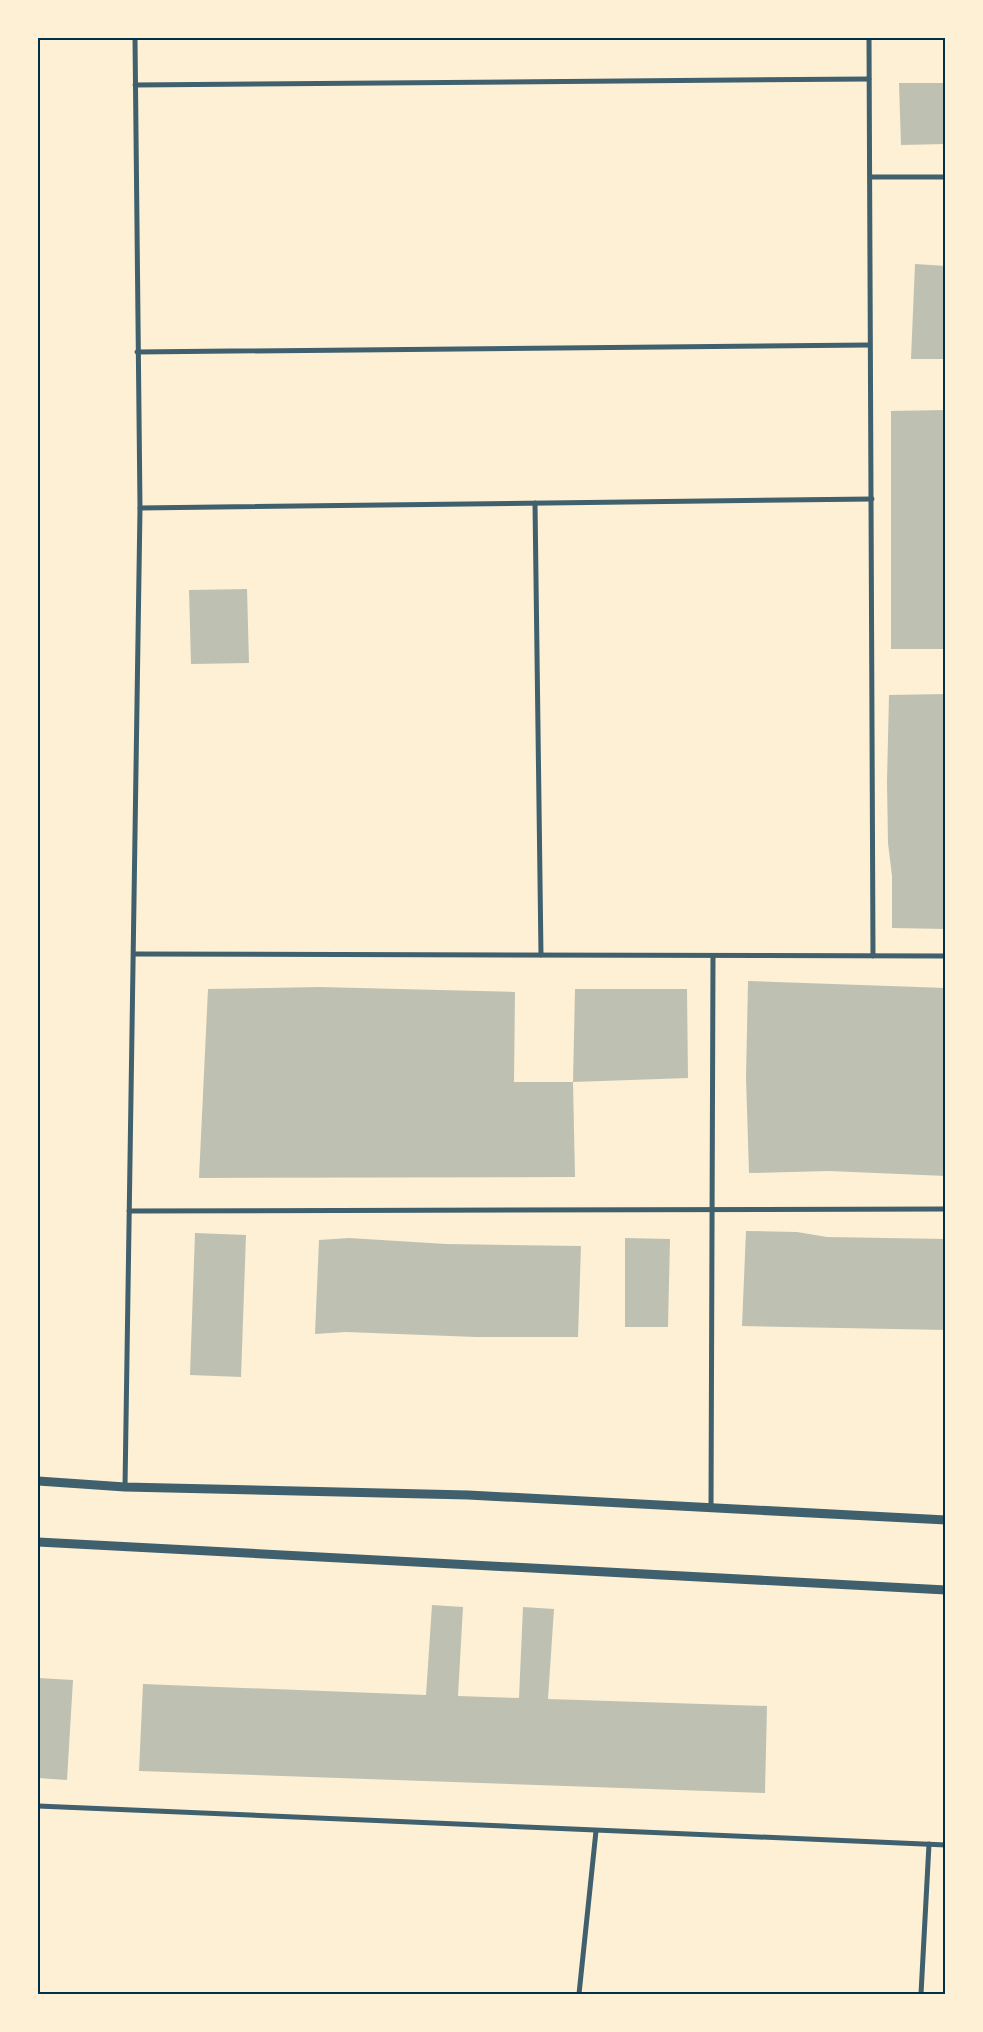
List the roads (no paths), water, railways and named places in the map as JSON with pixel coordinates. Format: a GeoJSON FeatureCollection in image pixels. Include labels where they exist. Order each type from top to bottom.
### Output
{"type":"FeatureCollection","features":[{"type":"Feature","properties":{"kind":"street"},"geometry":{"type":"LineString","coordinates":[[125,1487],[140,508],[135,38]]}},
{"type":"Feature","properties":{"kind":"street"},"geometry":{"type":"LineString","coordinates":[[869,38],[871,177],[869,345],[872,499],[874,956]]}},
{"type":"Feature","properties":{"kind":"street"},"geometry":{"type":"LineString","coordinates":[[135,85],[869,79]]}},
{"type":"Feature","properties":{"kind":"street"},"geometry":{"type":"LineString","coordinates":[[871,177],[946,176]]}},
{"type":"Feature","properties":{"kind":"street"},"geometry":{"type":"LineString","coordinates":[[137,352],[869,345]]}},
{"type":"Feature","properties":{"kind":"street"},"geometry":{"type":"LineString","coordinates":[[140,508],[872,499]]}},
{"type":"Feature","properties":{"kind":"street"},"geometry":{"type":"LineString","coordinates":[[535,503],[541,955]]}},
{"type":"Feature","properties":{"kind":"street"},"geometry":{"type":"LineString","coordinates":[[134,954],[946,956]]}},
{"type":"Feature","properties":{"kind":"street"},"geometry":{"type":"LineString","coordinates":[[711,1508],[713,956]]}},
{"type":"Feature","properties":{"kind":"street"},"geometry":{"type":"LineString","coordinates":[[130,1211],[946,1209]]}},
{"type":"Feature","properties":{"kind":"street"},"geometry":{"type":"LineString","coordinates":[[38,1481],[125,1487],[468,1495],[946,1520]]}},
{"type":"Feature","properties":{"kind":"street"},"geometry":{"type":"LineString","coordinates":[[38,1542],[946,1590]]}},
{"type":"Feature","properties":{"kind":"street"},"geometry":{"type":"LineString","coordinates":[[38,1806],[946,1845]]}},
{"type":"Feature","properties":{"kind":"street"},"geometry":{"type":"LineString","coordinates":[[579,1994],[596,1831]]}},
{"type":"Feature","properties":{"kind":"street"},"geometry":{"type":"LineString","coordinates":[[921,1994],[929,1844]]}}]}
